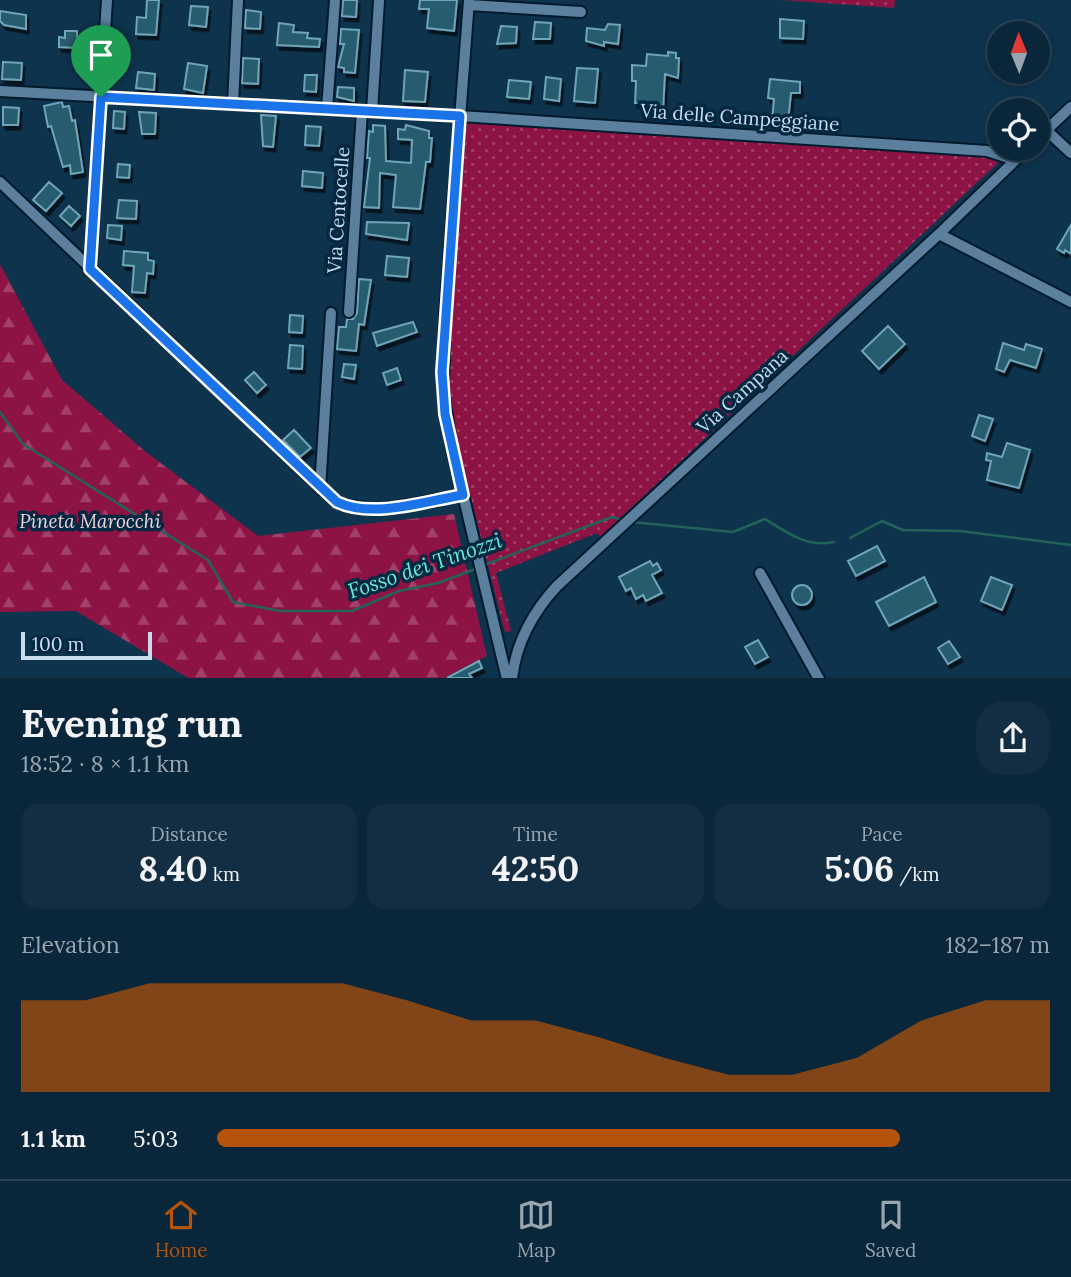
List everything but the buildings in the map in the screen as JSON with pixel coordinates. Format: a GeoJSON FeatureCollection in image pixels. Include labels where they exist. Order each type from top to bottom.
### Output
{"type":"FeatureCollection","features":[{"type":"Feature","properties":{"kind":"street"},"geometry":{"type":"LineString","coordinates":[[90,269],[107,0]]}},
{"type":"Feature","properties":{"kind":"street"},"geometry":{"type":"LineString","coordinates":[[233,104],[238,0]]}},
{"type":"Feature","properties":{"kind":"street"},"geometry":{"type":"LineString","coordinates":[[327,109],[335,0]]}},
{"type":"Feature","properties":{"kind":"street"},"geometry":{"type":"LineString","coordinates":[[496,0],[572,5]]}},
{"type":"Feature","properties":{"kind":"street","name":"Via Centocelle"},"geometry":{"type":"LineString","coordinates":[[349,312],[379,1]]}},
{"type":"Feature","properties":{"kind":"street"},"geometry":{"type":"LineString","coordinates":[[507,678],[445,414],[442,372],[469,3],[581,12]]}},
{"type":"Feature","properties":{"kind":"street","name":"Via delle Campeggiane"},"geometry":{"type":"LineString","coordinates":[[0,91],[460,116],[987,151]]}},
{"type":"Feature","properties":{"kind":"street"},"geometry":{"type":"LineString","coordinates":[[1050,127],[1071,107]]}},
{"type":"Feature","properties":{"kind":"street"},"geometry":{"type":"LineString","coordinates":[[1050,139],[1071,153]]}},
{"type":"Feature","properties":{"kind":"street","name":"Via Campana"},"geometry":{"type":"LineString","coordinates":[[513,678],[520,644],[538,608],[618,528],[939,234],[1014,161]]}},
{"type":"Feature","properties":{"kind":"street"},"geometry":{"type":"LineString","coordinates":[[0,182],[320,489],[340,504],[363,509],[463,495]]}},
{"type":"Feature","properties":{"kind":"street"},"geometry":{"type":"LineString","coordinates":[[939,234],[1071,302]]}},
{"type":"Feature","properties":{"kind":"street"},"geometry":{"type":"LineString","coordinates":[[320,489],[331,313]]}},
{"type":"Feature","properties":{"kind":"street"},"geometry":{"type":"LineString","coordinates":[[760,573],[819,678]]}},
{"type":"Feature","properties":{"kind":"green space"},"geometry":{"type":"Polygon","coordinates":[[[783,0],[895,0],[894,8],[783,0]]]}},
{"type":"Feature","properties":{"kind":"green space"},"geometry":{"type":"Polygon","coordinates":[[[467,120],[987,152],[987,161],[999,162],[600,537],[597,533],[496,573],[511,631],[505,632],[448,409],[444,339],[467,120]]]}},
{"type":"Feature","properties":{"kind":"green space","name":"Pineta Marocchi"},"geometry":{"type":"Polygon","coordinates":[[[0,264],[62,380],[146,452],[258,536],[454,514],[487,656],[444,678],[188,678],[76,611],[0,612],[0,264]]]}},
{"type":"Feature","properties":{"kind":"waterway","name":"Fosso dei Tinozzi"},"geometry":{"type":"LineString","coordinates":[[0,412],[23,444],[208,560],[233,602],[280,611],[352,611],[399,591],[438,583],[478,568]]}},
{"type":"Feature","properties":{"kind":"waterway","name":"Fosso dei Tinozzi"},"geometry":{"type":"LineString","coordinates":[[484,565],[612,517],[622,520]]}},
{"type":"Feature","properties":{"kind":"waterway","name":"Fosso dei Tinozzi"},"geometry":{"type":"LineString","coordinates":[[632,522],[733,532],[765,519],[807,541],[834,542]]}},
{"type":"Feature","properties":{"kind":"waterway","name":"Fosso dei Tinozzi"},"geometry":{"type":"LineString","coordinates":[[850,538],[882,521],[903,530],[960,531],[1071,545]]}},
{"type":"Feature","properties":{"kind":"route"},"geometry":{"type":"LineString","coordinates":[[101,97],[460,116],[442,372],[445,414],[463,495],[373,509],[354,508],[337,502],[320,489],[90,269],[101,97]]}}]}
